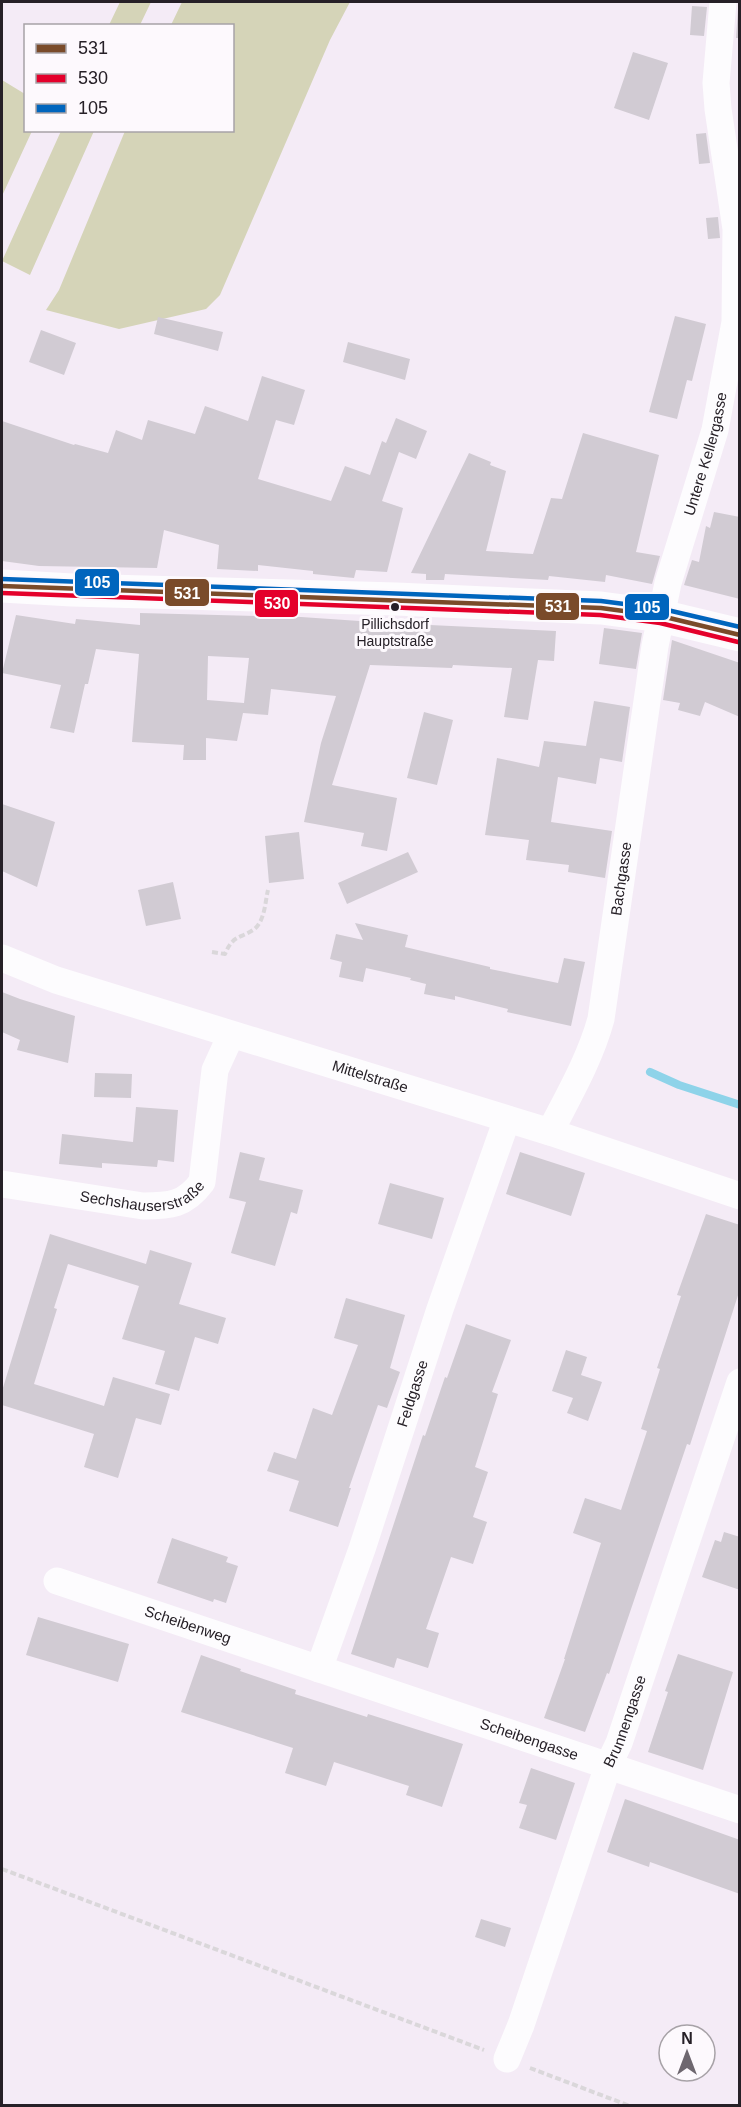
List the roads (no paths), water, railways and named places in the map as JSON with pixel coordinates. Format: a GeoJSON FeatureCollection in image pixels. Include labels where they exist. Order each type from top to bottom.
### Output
{"type":"FeatureCollection","features":[{"type":"Feature","properties":{"kind":"main road"},"geometry":{"type":"LineString","coordinates":[[2,586],[83,591],[601,608],[661,615],[740,635]]}},
{"type":"Feature","properties":{"kind":"street","name":"Untere Kellergasse"},"geometry":{"type":"LineString","coordinates":[[661,615],[668,583],[715,430],[735,322],[736,229],[716,83],[723,2]]}},
{"type":"Feature","properties":{"kind":"street","name":"Bachgasse"},"geometry":{"type":"LineString","coordinates":[[550,1132],[594,1046],[601,1019],[661,615]]}},
{"type":"Feature","properties":{"kind":"street","name":"Mittelstraße"},"geometry":{"type":"LineString","coordinates":[[2,958],[56,980],[550,1132],[740,1196]]}},
{"type":"Feature","properties":{"kind":"street","name":"Sechshauserstraße"},"geometry":{"type":"LineString","coordinates":[[2,1184],[143,1206],[170,1205],[192,1196],[202,1182],[215,1070],[231,1035]]}},
{"type":"Feature","properties":{"kind":"street","name":"Feldgasse"},"geometry":{"type":"LineString","coordinates":[[319,1669],[362,1549],[440,1309],[507,1119]]}},
{"type":"Feature","properties":{"kind":"street","name":"Brunnengasse"},"geometry":{"type":"LineString","coordinates":[[507,2059],[521,2025],[608,1766],[619,1743],[740,1382]]}},
{"type":"Feature","properties":{"kind":"street","name":"Scheibenweg"},"geometry":{"type":"LineString","coordinates":[[57,1581],[319,1669]]}},
{"type":"Feature","properties":{"kind":"street","name":"Scheibengasse"},"geometry":{"type":"LineString","coordinates":[[319,1669],[740,1810]]}},
{"type":"Feature","properties":{"kind":"waterway"},"geometry":{"type":"LineString","coordinates":[[650,1072],[679,1085],[740,1105]]}},
{"type":"Feature","properties":{"kind":"place","name":"Pillichsdorf Hauptstraße"},"geometry":{"type":"Point","coordinates":[395,607]}}]}
